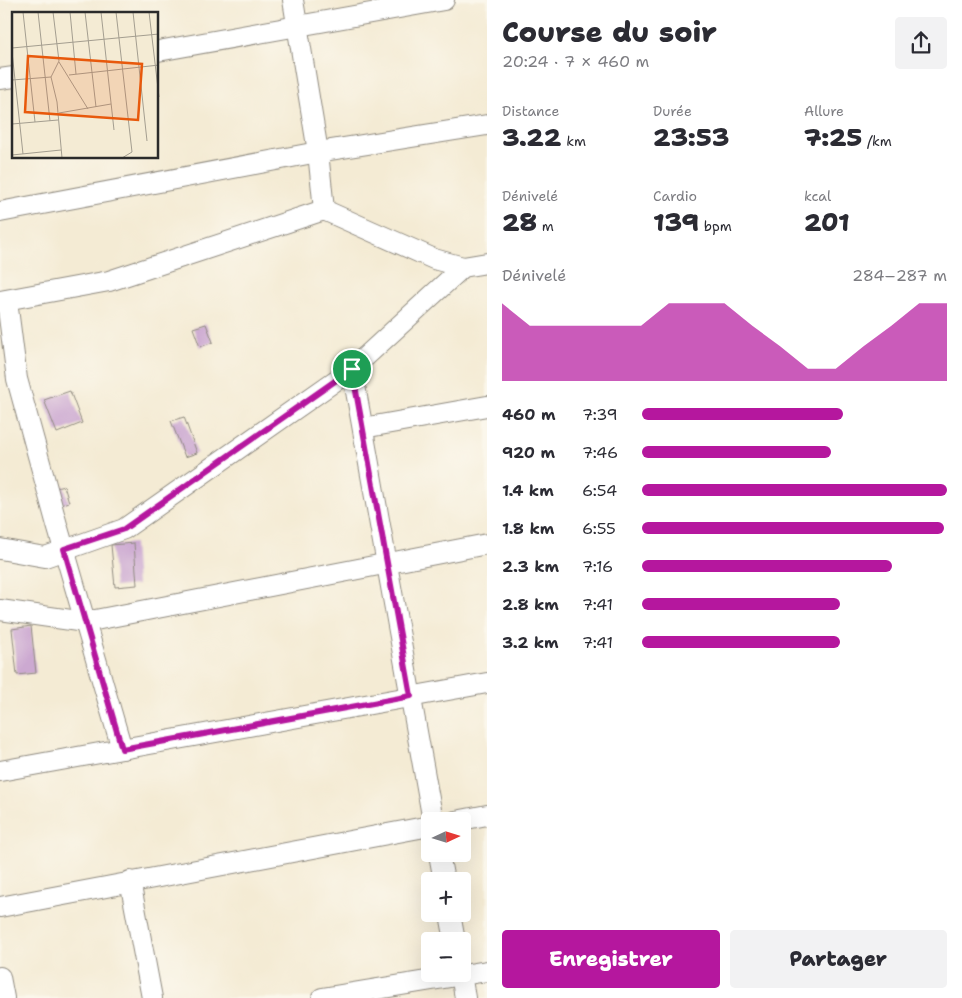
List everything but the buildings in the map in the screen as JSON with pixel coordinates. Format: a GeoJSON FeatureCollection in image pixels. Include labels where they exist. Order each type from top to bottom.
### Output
{"type":"FeatureCollection","features":[{"type":"Feature","properties":{"kind":"street"},"geometry":{"type":"LineString","coordinates":[[293,0],[318,152],[324,210]]}},
{"type":"Feature","properties":{"kind":"street"},"geometry":{"type":"LineString","coordinates":[[159,51],[444,0]]}},
{"type":"Feature","properties":{"kind":"street"},"geometry":{"type":"LineString","coordinates":[[0,212],[318,152],[487,125]]}},
{"type":"Feature","properties":{"kind":"street"},"geometry":{"type":"LineString","coordinates":[[122,749],[17,379],[3,301],[109,281],[324,210],[434,259],[464,267],[487,263]]}},
{"type":"Feature","properties":{"kind":"street"},"geometry":{"type":"LineString","coordinates":[[0,549],[45,556],[124,529],[352,369],[464,267]]}},
{"type":"Feature","properties":{"kind":"street"},"geometry":{"type":"LineString","coordinates":[[352,369],[432,812]]}},
{"type":"Feature","properties":{"kind":"street"},"geometry":{"type":"LineString","coordinates":[[363,428],[487,406]]}},
{"type":"Feature","properties":{"kind":"street"},"geometry":{"type":"LineString","coordinates":[[0,610],[85,622],[487,544]]}},
{"type":"Feature","properties":{"kind":"street"},"geometry":{"type":"LineString","coordinates":[[0,772],[487,683]]}},
{"type":"Feature","properties":{"kind":"street"},"geometry":{"type":"LineString","coordinates":[[471,818],[487,815]]}},
{"type":"Feature","properties":{"kind":"street"},"geometry":{"type":"LineString","coordinates":[[0,907],[421,828]]}},
{"type":"Feature","properties":{"kind":"street"},"geometry":{"type":"LineString","coordinates":[[130,881],[152,998]]}},
{"type":"Feature","properties":{"kind":"street"},"geometry":{"type":"LineString","coordinates":[[471,973],[487,971]]}},
{"type":"Feature","properties":{"kind":"street"},"geometry":{"type":"LineString","coordinates":[[0,977],[4,998]]}},
{"type":"Feature","properties":{"kind":"street"},"geometry":{"type":"LineString","coordinates":[[322,998],[421,982]]}},
{"type":"Feature","properties":{"kind":"street"},"geometry":{"type":"LineString","coordinates":[[462,982],[465,998]]}},
{"type":"Feature","properties":{"kind":"route"},"geometry":{"type":"LineString","coordinates":[[352,369],[411,696],[122,749],[64,549],[124,529],[352,369]]}}]}
